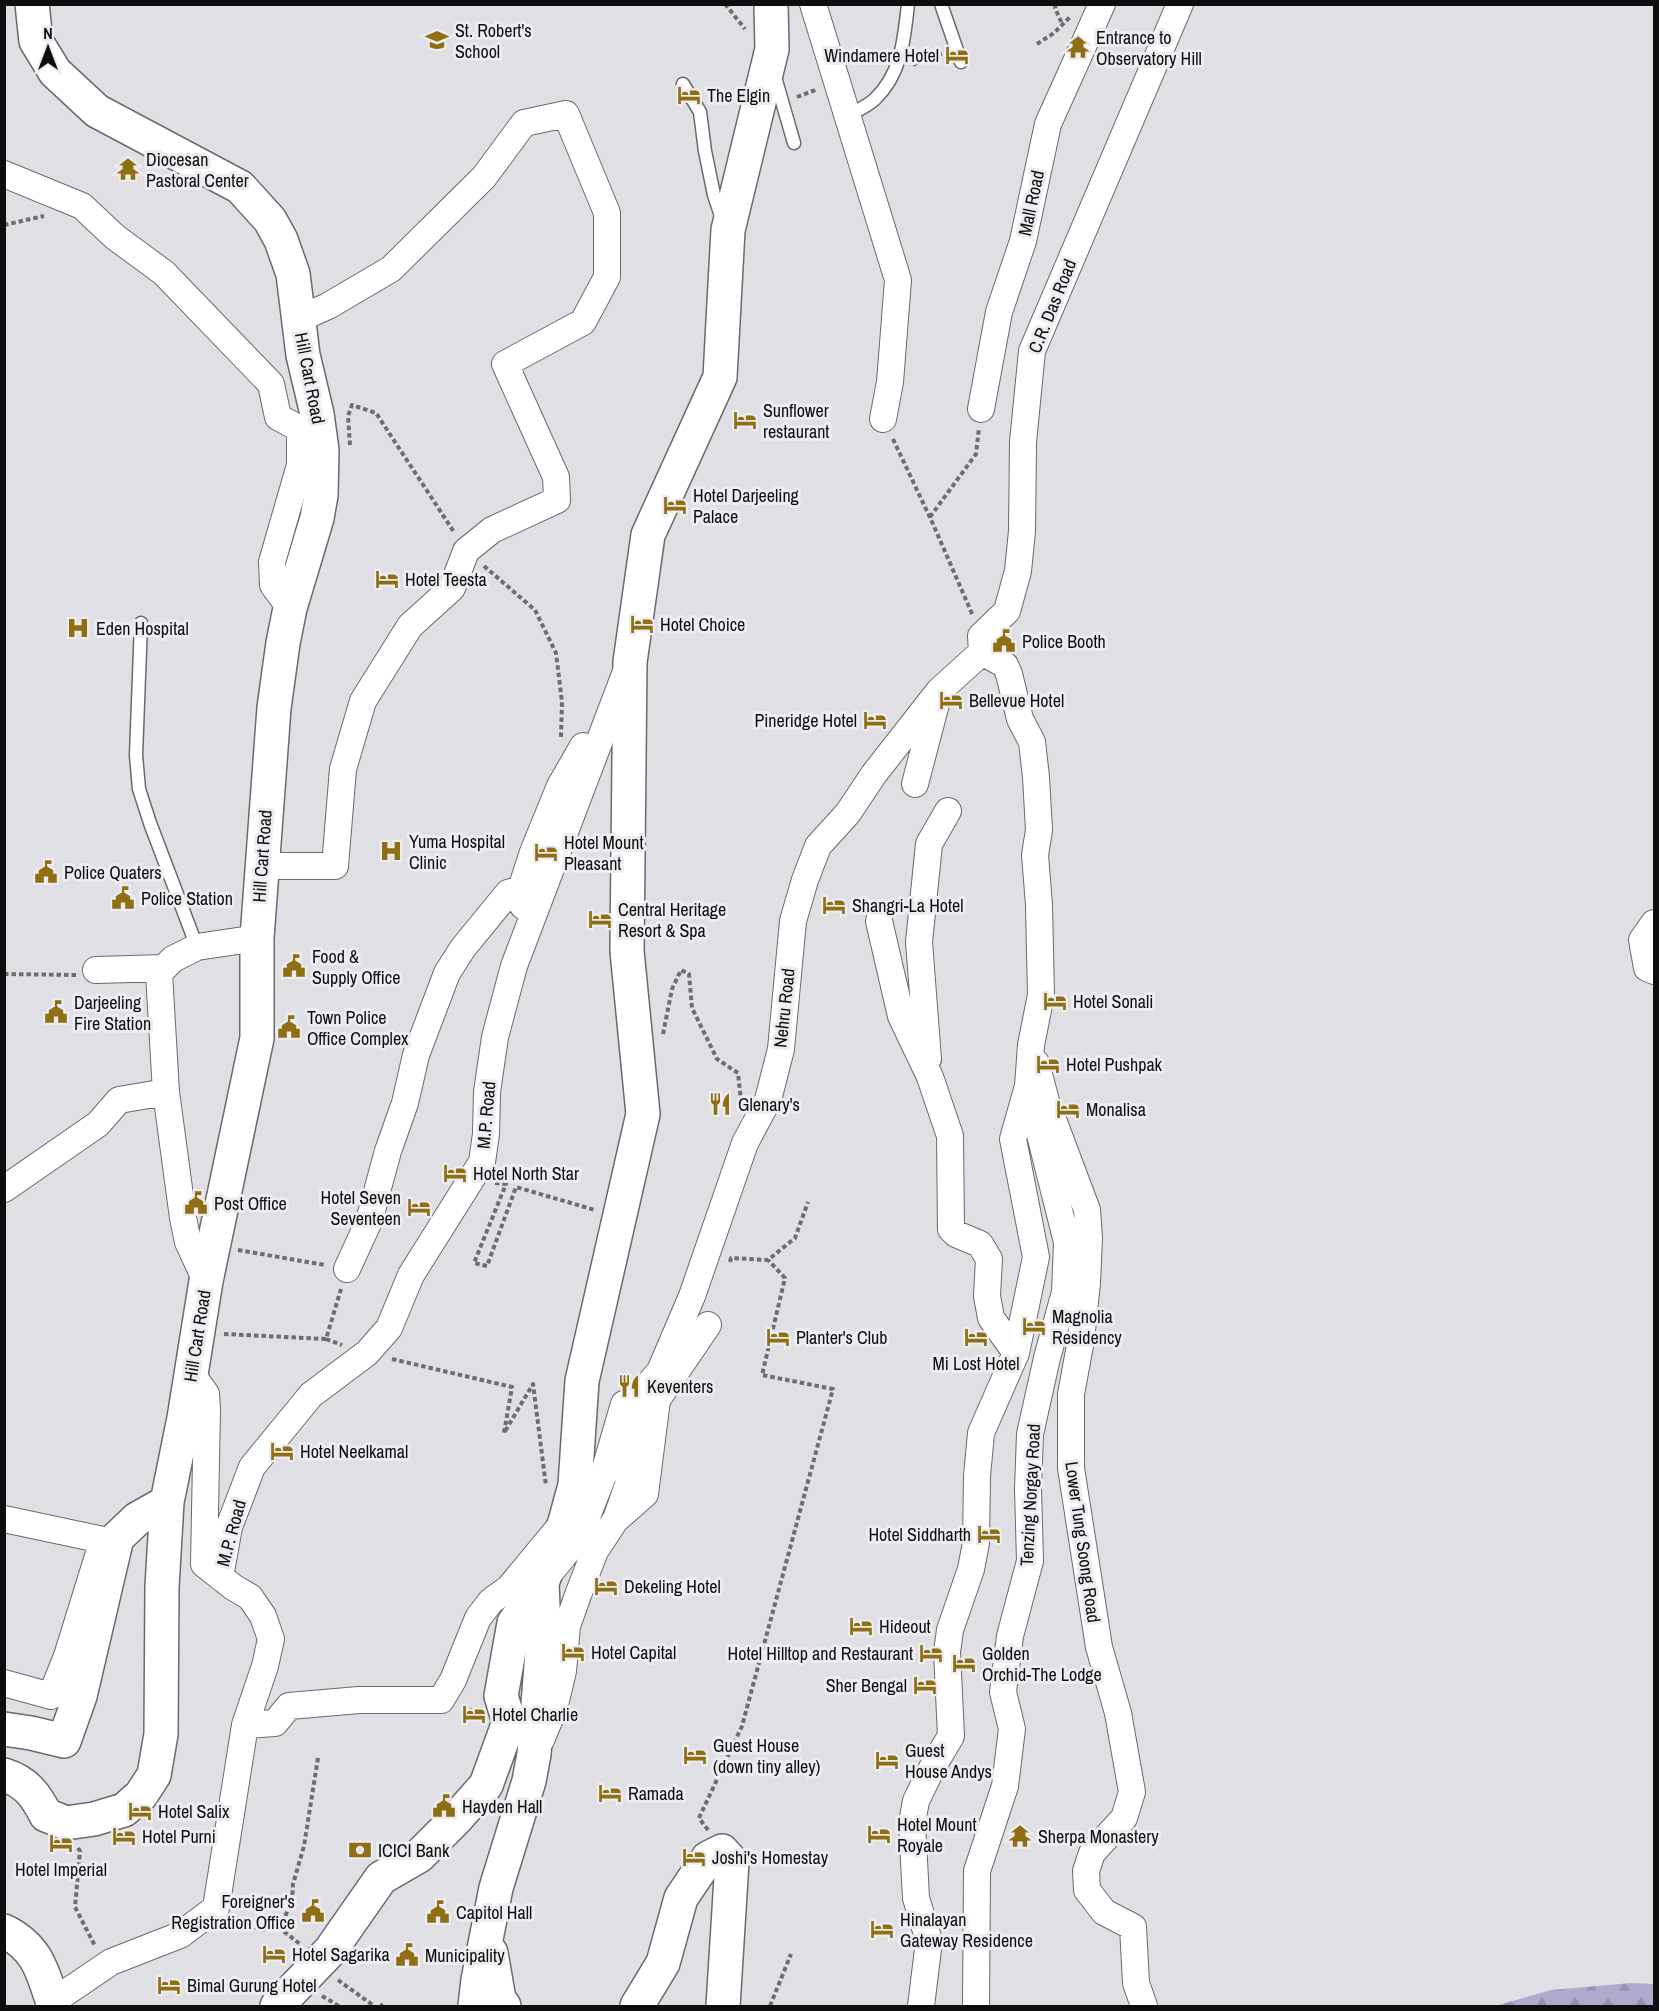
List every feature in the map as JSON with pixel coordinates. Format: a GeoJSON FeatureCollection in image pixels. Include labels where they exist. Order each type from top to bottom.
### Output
{"type":"FeatureCollection","features":[{"type":"Feature","properties":{"kind":"main road","name":"Hill Cart Road"},"geometry":{"type":"LineString","coordinates":[[32,4],[36,41],[55,72],[97,111],[240,187],[270,220],[288,256],[293,274],[303,355],[320,431],[323,472],[317,518],[290,608],[276,686],[257,938],[257,1038],[206,1281],[168,1499],[162,1587],[161,1734],[154,1775],[141,1796],[124,1810],[94,1819],[66,1823]]}},
{"type":"Feature","properties":{"kind":"main road"},"geometry":{"type":"LineString","coordinates":[[277,2007],[330,1951],[381,1878],[420,1856],[486,1785],[509,1722],[501,1696],[514,1623],[542,1584],[567,1516],[575,1485],[582,1381],[643,1114],[627,951],[630,662],[648,535],[720,376],[728,230],[772,49],[771,4]]}},
{"type":"Feature","properties":{"kind":"main road"},"geometry":{"type":"LineString","coordinates":[[4,1729],[64,1741],[80,1696],[110,1539],[168,1499]]}},
{"type":"Feature","properties":{"kind":"main road"},"geometry":{"type":"LineString","coordinates":[[475,2007],[496,1888],[534,1754],[544,1628],[542,1584]]}},
{"type":"Feature","properties":{"kind":"main road"},"geometry":{"type":"LineString","coordinates":[[4,1775],[13,1778],[35,1794],[46,1815],[66,1823]]}},
{"type":"Feature","properties":{"kind":"main road"},"geometry":{"type":"LineString","coordinates":[[637,2007],[663,1964],[681,1898],[708,1858],[722,1851],[732,1862],[723,2007]]}},
{"type":"Feature","properties":{"kind":"main road"},"geometry":{"type":"LineString","coordinates":[[4,1931],[24,1944],[37,1958],[53,2004]]}},
{"type":"Feature","properties":{"kind":"main road"},"geometry":{"type":"LineString","coordinates":[[487,1934],[499,1999],[504,2007]]}},
{"type":"Feature","properties":{"kind":"street"},"geometry":{"type":"LineString","coordinates":[[813,4],[898,279],[890,382],[883,419]]}},
{"type":"Feature","properties":{"kind":"street","name":"Mall Road"},"geometry":{"type":"LineString","coordinates":[[981,409],[999,312],[1023,242],[1047,124],[1102,4]]}},
{"type":"Feature","properties":{"kind":"street","name":"C.R. Das Road"},"geometry":{"type":"LineString","coordinates":[[986,636],[1007,611],[1018,571],[1022,531],[1023,442],[1032,351],[1180,4]]}},
{"type":"Feature","properties":{"kind":"street"},"geometry":{"type":"LineString","coordinates":[[261,866],[335,866],[343,769],[363,701],[410,626],[452,588],[466,551],[492,530],[557,500],[556,477],[505,364],[583,322],[607,277],[607,213],[566,114],[524,123],[484,177],[391,269],[328,306],[299,319]]}},
{"type":"Feature","properties":{"kind":"street"},"geometry":{"type":"LineString","coordinates":[[4,174],[82,206],[115,237],[164,273],[272,384],[278,417],[300,429],[300,465],[272,562],[273,585],[290,608]]}},
{"type":"Feature","properties":{"kind":"street"},"geometry":{"type":"LineString","coordinates":[[921,2007],[929,1941],[916,1898],[912,1823],[916,1801],[951,1736],[947,1652],[950,1630],[971,1569],[976,1543],[977,1476],[981,1433],[1017,1353],[1036,1257],[1013,1139],[1028,1086],[1031,1045],[1041,995],[1039,905],[1035,855],[1039,830],[1032,742],[1020,719],[1014,690],[1005,665],[986,636]]}},
{"type":"Feature","properties":{"kind":"street","name":"Nehru Road"},"geometry":{"type":"LineString","coordinates":[[542,1584],[579,1537],[603,1476],[624,1404],[637,1398],[660,1371],[692,1296],[745,1143],[768,1100],[781,1049],[793,921],[818,846],[848,813],[874,774],[939,691],[986,636]]}},
{"type":"Feature","properties":{"kind":"street"},"geometry":{"type":"LineString","coordinates":[[522,945],[524,900],[521,889],[533,852],[560,786],[630,662]]}},
{"type":"Feature","properties":{"kind":"street","name":"M.P. Road"},"geometry":{"type":"LineString","coordinates":[[220,1577],[229,1527],[252,1467],[311,1395],[367,1353],[389,1328],[411,1275],[482,1162],[486,1134],[487,1092],[495,1037],[514,966],[630,662]]}},
{"type":"Feature","properties":{"kind":"street"},"geometry":{"type":"LineString","coordinates":[[915,784],[939,691]]}},
{"type":"Feature","properties":{"kind":"street"},"geometry":{"type":"LineString","coordinates":[[930,1077],[920,942],[929,844],[948,811]]}},
{"type":"Feature","properties":{"kind":"street"},"geometry":{"type":"LineString","coordinates":[[347,1269],[369,1221],[388,1151],[405,1103],[416,1055],[447,973],[463,948],[508,893],[521,889]]}},
{"type":"Feature","properties":{"kind":"street"},"geometry":{"type":"LineString","coordinates":[[879,921],[901,1016],[930,1077],[950,1136],[951,1228],[956,1234],[980,1244],[984,1251],[988,1259],[987,1296],[991,1318],[1017,1353]]}},
{"type":"Feature","properties":{"kind":"street"},"geometry":{"type":"LineString","coordinates":[[1654,923],[1642,940],[1647,968],[1654,971]]}},
{"type":"Feature","properties":{"kind":"street"},"geometry":{"type":"LineString","coordinates":[[206,1281],[188,1242],[166,1092],[159,973],[173,959],[197,947],[257,938]]}},
{"type":"Feature","properties":{"kind":"street"},"geometry":{"type":"LineString","coordinates":[[96,970],[164,968]]}},
{"type":"Feature","properties":{"kind":"street","name":"Lower Tung Soong Road"},"geometry":{"type":"LineString","coordinates":[[1031,1045],[1046,1101],[1086,1210],[1089,1238],[1087,1283],[1081,1340],[1071,1394],[1071,1468],[1099,1647],[1118,1713],[1132,1792],[1124,1818],[1092,1853],[1086,1871],[1087,1890],[1104,1912],[1133,1928],[1136,1983],[1144,2007]]}},
{"type":"Feature","properties":{"kind":"street","name":"Tenzing Norgay Road"},"geometry":{"type":"LineString","coordinates":[[976,2007],[976,1871],[1005,1786],[1012,1729],[1003,1692],[1010,1636],[1030,1561],[1028,1489],[1030,1434],[1065,1292],[1067,1242],[1054,1198],[1028,1086]]}},
{"type":"Feature","properties":{"kind":"street"},"geometry":{"type":"LineString","coordinates":[[4,1189],[98,1124],[119,1100],[166,1092]]}},
{"type":"Feature","properties":{"kind":"street"},"geometry":{"type":"LineString","coordinates":[[616,1519],[645,1494],[657,1400],[708,1325]]}},
{"type":"Feature","properties":{"kind":"street"},"geometry":{"type":"LineString","coordinates":[[53,2004],[106,1965],[180,1935],[216,1908],[245,1725],[265,1666],[271,1639],[263,1616],[250,1597],[204,1564],[206,1394],[191,1373]]}},
{"type":"Feature","properties":{"kind":"street"},"geometry":{"type":"LineString","coordinates":[[534,1754],[554,1709],[563,1671],[567,1626],[595,1551],[616,1519],[628,1485],[637,1398]]}},
{"type":"Feature","properties":{"kind":"street"},"geometry":{"type":"LineString","coordinates":[[245,1725],[275,1723],[289,1706],[359,1700],[441,1700],[453,1680],[478,1618],[491,1601],[508,1588],[567,1516]]}},
{"type":"Feature","properties":{"kind":"street"},"geometry":{"type":"LineString","coordinates":[[4,1519],[110,1539],[51,1696],[4,1683]]}},
{"type":"Feature","properties":{"kind":"lane"},"geometry":{"type":"LineString","coordinates":[[847,116],[874,100],[893,74],[903,47],[908,4]]}},
{"type":"Feature","properties":{"kind":"lane"},"geometry":{"type":"LineString","coordinates":[[941,4],[960,58]]}},
{"type":"Feature","properties":{"kind":"lane"},"geometry":{"type":"LineString","coordinates":[[770,59],[794,143]]}},
{"type":"Feature","properties":{"kind":"lane"},"geometry":{"type":"LineString","coordinates":[[683,84],[700,112],[714,195],[724,225],[728,230]]}},
{"type":"Feature","properties":{"kind":"lane"},"geometry":{"type":"LineString","coordinates":[[141,623],[136,755],[139,789],[197,947]]}},
{"type":"Feature","properties":{"kind":"path"},"geometry":{"type":"LineString","coordinates":[[1037,44],[1063,24]]}},
{"type":"Feature","properties":{"kind":"path"},"geometry":{"type":"LineString","coordinates":[[893,74],[934,54],[960,58]]}},
{"type":"Feature","properties":{"kind":"path"},"geometry":{"type":"LineString","coordinates":[[782,103],[837,81]]}},
{"type":"Feature","properties":{"kind":"path"},"geometry":{"type":"LineString","coordinates":[[930,518],[976,454],[981,409]]}},
{"type":"Feature","properties":{"kind":"path"},"geometry":{"type":"LineString","coordinates":[[883,419],[986,636]]}},
{"type":"Feature","properties":{"kind":"path"},"geometry":{"type":"LineString","coordinates":[[4,974],[84,974],[96,970]]}},
{"type":"Feature","properties":{"kind":"path"},"geometry":{"type":"LineString","coordinates":[[662,1041],[672,989],[681,970],[688,974],[693,1008],[717,1059],[738,1073],[745,1143]]}},
{"type":"Feature","properties":{"kind":"path"},"geometry":{"type":"LineString","coordinates":[[470,1181],[506,1184],[474,1263],[487,1266],[516,1187],[620,1216]]}},
{"type":"Feature","properties":{"kind":"path"},"geometry":{"type":"LineString","coordinates":[[728,1269],[732,1258],[768,1260],[795,1238],[808,1202]]}},
{"type":"Feature","properties":{"kind":"path"},"geometry":{"type":"LineString","coordinates":[[198,1329],[219,1334],[326,1339],[347,1269],[214,1246]]}},
{"type":"Feature","properties":{"kind":"path"},"geometry":{"type":"LineString","coordinates":[[722,1851],[699,1818],[742,1726],[833,1389],[762,1375],[785,1278],[768,1260]]}},
{"type":"Feature","properties":{"kind":"path"},"geometry":{"type":"LineString","coordinates":[[367,1353],[512,1387],[504,1432],[533,1384],[546,1489]]}},
{"type":"Feature","properties":{"kind":"path"},"geometry":{"type":"LineString","coordinates":[[441,1700],[495,1720],[509,1722]]}},
{"type":"Feature","properties":{"kind":"path"},"geometry":{"type":"LineString","coordinates":[[216,1908],[261,1930],[282,1924],[292,1900],[293,1884],[304,1846],[318,1758]]}},
{"type":"Feature","properties":{"kind":"path"},"geometry":{"type":"LineString","coordinates":[[66,1823],[80,1851],[75,1907],[106,1965]]}},
{"type":"Feature","properties":{"kind":"path"},"geometry":{"type":"LineString","coordinates":[[771,2007],[791,1954]]}},
{"type":"Feature","properties":{"kind":"path"},"geometry":{"type":"LineString","coordinates":[[337,1979],[374,2007]]}},
{"type":"Feature","properties":{"kind":"path"},"geometry":{"type":"LineString","coordinates":[[316,1992],[339,2007]]}},
{"type":"Feature","properties":{"kind":"green space"},"geometry":{"type":"Polygon","coordinates":[[[1631,1983],[1654,1984],[1654,2006],[1495,2006],[1551,1990],[1631,1983]]]}},
{"type":"Feature","properties":{"kind":"place","name":"St. Robert's School"},"geometry":{"type":"Point","coordinates":[437,40]}},
{"type":"Feature","properties":{"kind":"place","name":"Entrance to Observatory Hill"},"geometry":{"type":"Point","coordinates":[1078,47]}},
{"type":"Feature","properties":{"kind":"place","name":"Windamere Hotel"},"geometry":{"type":"Point","coordinates":[957,55]}},
{"type":"Feature","properties":{"kind":"place","name":"The Elgin"},"geometry":{"type":"Point","coordinates":[689,95]}},
{"type":"Feature","properties":{"kind":"place","name":"Diocesan Pastoral Center"},"geometry":{"type":"Point","coordinates":[128,169]}},
{"type":"Feature","properties":{"kind":"place","name":"Sunflower restaurant"},"geometry":{"type":"Point","coordinates":[745,420]}},
{"type":"Feature","properties":{"kind":"place","name":"Hotel Darjeeling Palace"},"geometry":{"type":"Point","coordinates":[675,505]}},
{"type":"Feature","properties":{"kind":"place","name":"Hotel Teesta"},"geometry":{"type":"Point","coordinates":[387,579]}},
{"type":"Feature","properties":{"kind":"place","name":"Hotel Choice"},"geometry":{"type":"Point","coordinates":[642,624]}},
{"type":"Feature","properties":{"kind":"place","name":"Eden Hospital"},"geometry":{"type":"Point","coordinates":[78,628]}},
{"type":"Feature","properties":{"kind":"place","name":"Police Booth"},"geometry":{"type":"Point","coordinates":[1004,641]}},
{"type":"Feature","properties":{"kind":"place","name":"Bellevue Hotel"},"geometry":{"type":"Point","coordinates":[951,700]}},
{"type":"Feature","properties":{"kind":"place","name":"Pineridge Hotel"},"geometry":{"type":"Point","coordinates":[875,720]}},
{"type":"Feature","properties":{"kind":"place","name":"Yuma Hospital Clinic"},"geometry":{"type":"Point","coordinates":[391,851]}},
{"type":"Feature","properties":{"kind":"place","name":"Hotel Mount Pleasant"},"geometry":{"type":"Point","coordinates":[546,852]}},
{"type":"Feature","properties":{"kind":"place","name":"Police Quaters"},"geometry":{"type":"Point","coordinates":[46,872]}},
{"type":"Feature","properties":{"kind":"place","name":"Police Station"},"geometry":{"type":"Point","coordinates":[123,898]}},
{"type":"Feature","properties":{"kind":"place","name":"Shangri-La Hotel"},"geometry":{"type":"Point","coordinates":[834,905]}},
{"type":"Feature","properties":{"kind":"place","name":"Central Heritage Resort & Spa"},"geometry":{"type":"Point","coordinates":[600,919]}},
{"type":"Feature","properties":{"kind":"place","name":"Food & Supply Office"},"geometry":{"type":"Point","coordinates":[294,966]}},
{"type":"Feature","properties":{"kind":"place","name":"Hotel Sonali"},"geometry":{"type":"Point","coordinates":[1055,1001]}},
{"type":"Feature","properties":{"kind":"place","name":"Darjeeling Fire Station"},"geometry":{"type":"Point","coordinates":[56,1012]}},
{"type":"Feature","properties":{"kind":"place","name":"Town Police Office Complex"},"geometry":{"type":"Point","coordinates":[289,1027]}},
{"type":"Feature","properties":{"kind":"place","name":"Hotel Pushpak"},"geometry":{"type":"Point","coordinates":[1048,1064]}},
{"type":"Feature","properties":{"kind":"place","name":"Glenary's"},"geometry":{"type":"Point","coordinates":[720,1104]}},
{"type":"Feature","properties":{"kind":"place","name":"Monalisa"},"geometry":{"type":"Point","coordinates":[1068,1109]}},
{"type":"Feature","properties":{"kind":"place","name":"Hotel North Star"},"geometry":{"type":"Point","coordinates":[455,1173]}},
{"type":"Feature","properties":{"kind":"place","name":"Post Office"},"geometry":{"type":"Point","coordinates":[196,1203]}},
{"type":"Feature","properties":{"kind":"place","name":"Hotel Seven Seventeen"},"geometry":{"type":"Point","coordinates":[419,1207]}},
{"type":"Feature","properties":{"kind":"place","name":"Magnolia Residency"},"geometry":{"type":"Point","coordinates":[1034,1326]}},
{"type":"Feature","properties":{"kind":"place","name":"Planter's Club"},"geometry":{"type":"Point","coordinates":[778,1337]}},
{"type":"Feature","properties":{"kind":"place","name":"Mi Lost Hotel"},"geometry":{"type":"Point","coordinates":[976,1337]}},
{"type":"Feature","properties":{"kind":"place","name":"Keventers"},"geometry":{"type":"Point","coordinates":[629,1386]}},
{"type":"Feature","properties":{"kind":"place","name":"Hotel Neelkamal"},"geometry":{"type":"Point","coordinates":[282,1451]}},
{"type":"Feature","properties":{"kind":"place","name":"Hotel Siddharth"},"geometry":{"type":"Point","coordinates":[989,1534]}},
{"type":"Feature","properties":{"kind":"place","name":"Dekeling Hotel"},"geometry":{"type":"Point","coordinates":[606,1586]}},
{"type":"Feature","properties":{"kind":"place","name":"Hideout"},"geometry":{"type":"Point","coordinates":[861,1626]}},
{"type":"Feature","properties":{"kind":"place","name":"Hotel Capital"},"geometry":{"type":"Point","coordinates":[573,1652]}},
{"type":"Feature","properties":{"kind":"place","name":"Hotel Hilltop and Restaurant"},"geometry":{"type":"Point","coordinates":[931,1653]}},
{"type":"Feature","properties":{"kind":"place","name":"Golden Orchid-The Lodge"},"geometry":{"type":"Point","coordinates":[964,1663]}},
{"type":"Feature","properties":{"kind":"place","name":"Sher Bengal"},"geometry":{"type":"Point","coordinates":[925,1685]}},
{"type":"Feature","properties":{"kind":"place","name":"Hotel Charlie"},"geometry":{"type":"Point","coordinates":[474,1714]}},
{"type":"Feature","properties":{"kind":"place","name":"Guest House (down tiny alley)"},"geometry":{"type":"Point","coordinates":[695,1755]}},
{"type":"Feature","properties":{"kind":"place","name":"Guest House Andys"},"geometry":{"type":"Point","coordinates":[887,1760]}},
{"type":"Feature","properties":{"kind":"place","name":"Ramada"},"geometry":{"type":"Point","coordinates":[610,1793]}},
{"type":"Feature","properties":{"kind":"place","name":"Hayden Hall"},"geometry":{"type":"Point","coordinates":[444,1806]}},
{"type":"Feature","properties":{"kind":"place","name":"Hotel Salix"},"geometry":{"type":"Point","coordinates":[140,1811]}},
{"type":"Feature","properties":{"kind":"place","name":"Hotel Mount Royale"},"geometry":{"type":"Point","coordinates":[879,1834]}},
{"type":"Feature","properties":{"kind":"place","name":"Hotel Purni"},"geometry":{"type":"Point","coordinates":[124,1836]}},
{"type":"Feature","properties":{"kind":"place","name":"Sherpa Monastery"},"geometry":{"type":"Point","coordinates":[1020,1836]}},
{"type":"Feature","properties":{"kind":"place","name":"Hotel Imperial"},"geometry":{"type":"Point","coordinates":[61,1843]}},
{"type":"Feature","properties":{"kind":"place","name":"ICICI Bank"},"geometry":{"type":"Point","coordinates":[360,1850]}},
{"type":"Feature","properties":{"kind":"place","name":"Joshi's Homestay"},"geometry":{"type":"Point","coordinates":[694,1857]}},
{"type":"Feature","properties":{"kind":"place","name":"Foreigner's Registration Office"},"geometry":{"type":"Point","coordinates":[313,1911]}},
{"type":"Feature","properties":{"kind":"place","name":"Capitol Hall"},"geometry":{"type":"Point","coordinates":[438,1912]}},
{"type":"Feature","properties":{"kind":"place","name":"Hinalayan Gateway Residence"},"geometry":{"type":"Point","coordinates":[882,1929]}},
{"type":"Feature","properties":{"kind":"place","name":"Hotel Sagarika"},"geometry":{"type":"Point","coordinates":[274,1954]}},
{"type":"Feature","properties":{"kind":"place","name":"Municipality"},"geometry":{"type":"Point","coordinates":[407,1955]}},
{"type":"Feature","properties":{"kind":"place","name":"Bimal Gurung Hotel"},"geometry":{"type":"Point","coordinates":[169,1985]}}]}
